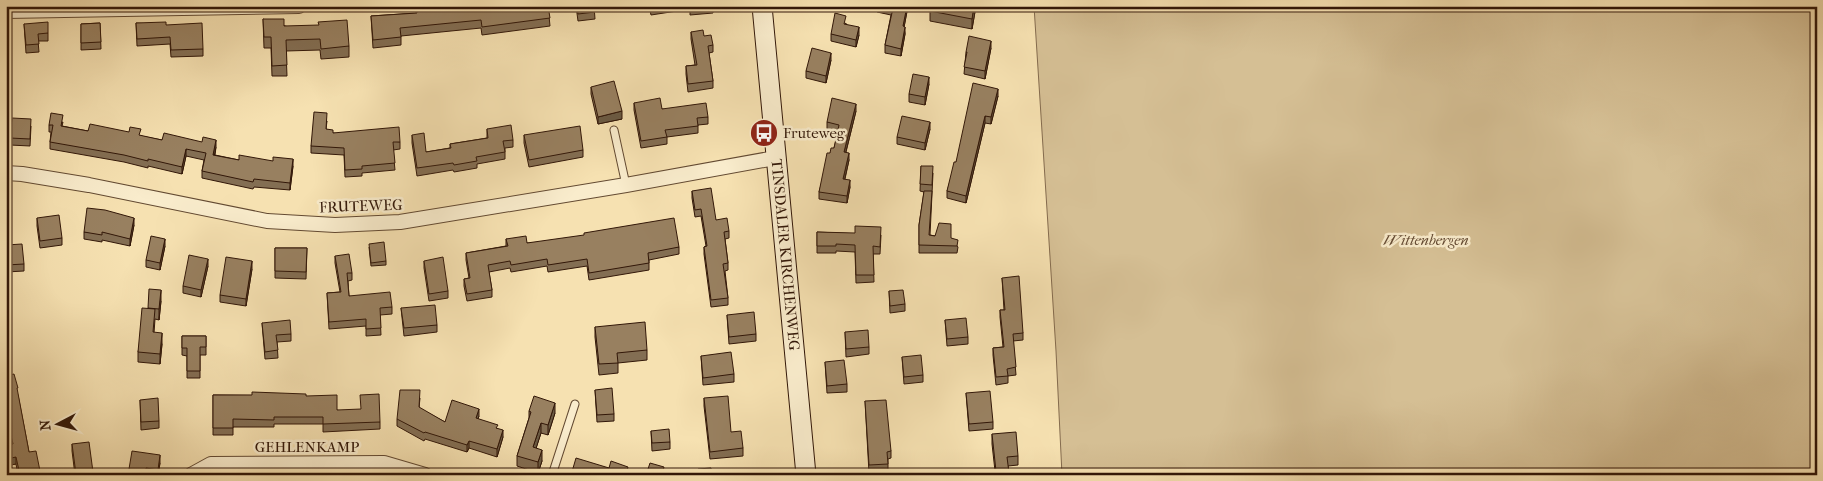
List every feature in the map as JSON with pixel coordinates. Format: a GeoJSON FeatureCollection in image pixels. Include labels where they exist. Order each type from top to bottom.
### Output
{"type":"FeatureCollection","features":[{"type":"Feature","properties":{"kind":"street"},"geometry":{"type":"LineString","coordinates":[[6,11],[299,6]]}},
{"type":"Feature","properties":{"kind":"street","name":"TINSDALER KIRCHENWEG"},"geometry":{"type":"LineString","coordinates":[[762,6],[806,475]]}},
{"type":"Feature","properties":{"kind":"street","name":"FRUTEWEG"},"geometry":{"type":"LineString","coordinates":[[6,173],[89,185],[267,221],[335,225],[400,222],[626,185],[775,158]]}},
{"type":"Feature","properties":{"kind":"street","name":"GEHLENKAMP"},"geometry":{"type":"LineString","coordinates":[[191,475],[211,464],[384,462],[425,475]]}},
{"type":"Feature","properties":{"kind":"lane"},"geometry":{"type":"LineString","coordinates":[[614,130],[626,185]]}},
{"type":"Feature","properties":{"kind":"lane"},"geometry":{"type":"LineString","coordinates":[[552,475],[575,404]]}},
{"type":"Feature","properties":{"kind":"green space","name":"Wittenbergen"},"geometry":{"type":"Polygon","coordinates":[[[1034,6],[1817,6],[1817,475],[1062,475],[1034,6]]]}},
{"type":"Feature","properties":{"kind":"building"},"geometry":{"type":"Polygon","coordinates":[[[416,6],[548,6],[550,18],[482,27],[481,20],[400,28],[401,37],[373,40],[371,16],[417,13],[416,6]]]}},
{"type":"Feature","properties":{"kind":"building"},"geometry":{"type":"Polygon","coordinates":[[[577,6],[594,6],[595,12],[578,14],[577,6]]]}},
{"type":"Feature","properties":{"kind":"building"},"geometry":{"type":"Polygon","coordinates":[[[690,6],[706,6],[690,8],[690,6]]]}},
{"type":"Feature","properties":{"kind":"building"},"geometry":{"type":"Polygon","coordinates":[[[885,6],[907,6],[901,49],[885,45],[893,8],[885,6]]]}},
{"type":"Feature","properties":{"kind":"building"},"geometry":{"type":"Polygon","coordinates":[[[931,6],[974,6],[972,19],[930,11],[931,6]]]}},
{"type":"Feature","properties":{"kind":"building"},"geometry":{"type":"Polygon","coordinates":[[[835,13],[846,16],[844,24],[859,27],[856,40],[831,34],[835,13]]]}},
{"type":"Feature","properties":{"kind":"building"},"geometry":{"type":"Polygon","coordinates":[[[263,19],[284,19],[284,26],[319,25],[318,22],[347,20],[349,46],[321,49],[320,39],[286,40],[287,65],[272,66],[271,37],[264,37],[263,19]]]}},
{"type":"Feature","properties":{"kind":"building"},"geometry":{"type":"Polygon","coordinates":[[[48,22],[48,33],[38,34],[39,44],[26,45],[24,24],[48,22]]]}},
{"type":"Feature","properties":{"kind":"building"},"geometry":{"type":"Polygon","coordinates":[[[166,22],[166,25],[202,23],[203,49],[171,50],[170,37],[137,39],[136,23],[166,22]]]}},
{"type":"Feature","properties":{"kind":"building"},"geometry":{"type":"Polygon","coordinates":[[[100,23],[101,42],[81,43],[81,24],[100,23]]]}},
{"type":"Feature","properties":{"kind":"building"},"geometry":{"type":"Polygon","coordinates":[[[703,30],[704,36],[711,35],[713,45],[708,46],[713,81],[688,84],[686,66],[697,65],[691,32],[703,30]]]}},
{"type":"Feature","properties":{"kind":"building"},"geometry":{"type":"Polygon","coordinates":[[[969,36],[991,41],[985,71],[964,67],[969,36]]]}},
{"type":"Feature","properties":{"kind":"building"},"geometry":{"type":"Polygon","coordinates":[[[812,48],[831,53],[826,76],[806,71],[812,48]]]}},
{"type":"Feature","properties":{"kind":"building"},"geometry":{"type":"Polygon","coordinates":[[[913,74],[929,77],[925,97],[909,94],[913,74]]]}},
{"type":"Feature","properties":{"kind":"building"},"geometry":{"type":"Polygon","coordinates":[[[614,81],[622,111],[598,117],[591,87],[614,81]]]}},
{"type":"Feature","properties":{"kind":"building"},"geometry":{"type":"Polygon","coordinates":[[[973,83],[998,89],[991,117],[985,116],[966,196],[947,191],[954,162],[956,162],[973,83]]]}},
{"type":"Feature","properties":{"kind":"building"},"geometry":{"type":"Polygon","coordinates":[[[660,98],[662,109],[706,103],[708,117],[697,118],[698,126],[665,130],[667,137],[641,141],[634,103],[660,98]]]}},
{"type":"Feature","properties":{"kind":"building"},"geometry":{"type":"Polygon","coordinates":[[[832,98],[856,104],[844,152],[849,153],[843,179],[850,180],[847,196],[819,192],[827,153],[830,153],[831,148],[834,148],[839,125],[827,122],[832,98]]]}},
{"type":"Feature","properties":{"kind":"building"},"geometry":{"type":"Polygon","coordinates":[[[314,112],[327,113],[326,129],[333,130],[333,133],[399,127],[400,142],[393,142],[395,163],[362,166],[362,169],[345,170],[344,148],[311,146],[314,112]]]}},
{"type":"Feature","properties":{"kind":"building"},"geometry":{"type":"Polygon","coordinates":[[[51,113],[63,115],[61,126],[88,131],[90,124],[129,132],[130,127],[141,129],[139,135],[162,140],[164,133],[202,142],[203,137],[216,140],[213,155],[239,160],[239,155],[273,161],[273,157],[293,159],[290,183],[254,179],[253,182],[202,171],[206,153],[186,149],[182,167],[148,159],[148,161],[50,142],[53,125],[49,125],[51,113]]]}},
{"type":"Feature","properties":{"kind":"building"},"geometry":{"type":"Polygon","coordinates":[[[902,116],[930,122],[925,143],[897,137],[902,116]]]}},
{"type":"Feature","properties":{"kind":"building"},"geometry":{"type":"Polygon","coordinates":[[[12,118],[31,119],[30,139],[10,138],[12,118]]]}},
{"type":"Feature","properties":{"kind":"building"},"geometry":{"type":"Polygon","coordinates":[[[511,125],[513,140],[503,141],[505,152],[476,157],[477,161],[417,168],[412,135],[424,133],[426,152],[451,148],[450,144],[488,138],[487,129],[511,125]]]}},
{"type":"Feature","properties":{"kind":"building"},"geometry":{"type":"Polygon","coordinates":[[[580,126],[583,150],[529,160],[524,135],[580,126]]]}},
{"type":"Feature","properties":{"kind":"building"},"geometry":{"type":"Polygon","coordinates":[[[921,166],[933,166],[932,185],[920,184],[921,166]]]}},
{"type":"Feature","properties":{"kind":"building"},"geometry":{"type":"Polygon","coordinates":[[[711,188],[716,220],[727,218],[729,231],[724,232],[728,263],[723,264],[728,298],[711,300],[704,247],[707,246],[701,209],[695,210],[692,191],[711,188]]]}},
{"type":"Feature","properties":{"kind":"building"},"geometry":{"type":"Polygon","coordinates":[[[924,191],[932,191],[929,235],[935,236],[939,223],[951,224],[951,238],[958,240],[957,246],[919,245],[919,225],[924,191]]]}},
{"type":"Feature","properties":{"kind":"building"},"geometry":{"type":"Polygon","coordinates":[[[87,208],[105,210],[134,218],[130,239],[102,232],[102,235],[84,232],[87,208]]]}},
{"type":"Feature","properties":{"kind":"building"},"geometry":{"type":"Polygon","coordinates":[[[59,215],[62,238],[40,241],[37,218],[59,215]]]}},
{"type":"Feature","properties":{"kind":"building"},"geometry":{"type":"Polygon","coordinates":[[[674,218],[679,247],[648,253],[649,263],[589,273],[587,259],[548,265],[547,259],[511,265],[510,261],[488,265],[492,290],[467,294],[464,279],[470,278],[466,253],[508,246],[506,239],[526,236],[527,243],[584,235],[584,233],[674,218]]]}},
{"type":"Feature","properties":{"kind":"building"},"geometry":{"type":"Polygon","coordinates":[[[855,226],[881,227],[880,247],[873,246],[874,275],[856,275],[855,245],[817,246],[817,232],[855,233],[855,226]]]}},
{"type":"Feature","properties":{"kind":"building"},"geometry":{"type":"Polygon","coordinates":[[[151,236],[165,239],[160,263],[146,260],[151,236]]]}},
{"type":"Feature","properties":{"kind":"building"},"geometry":{"type":"Polygon","coordinates":[[[384,242],[386,261],[371,263],[369,244],[384,242]]]}},
{"type":"Feature","properties":{"kind":"building"},"geometry":{"type":"Polygon","coordinates":[[[22,244],[24,264],[6,265],[6,245],[22,244]]]}},
{"type":"Feature","properties":{"kind":"building"},"geometry":{"type":"Polygon","coordinates":[[[275,248],[307,248],[306,272],[275,271],[275,248]]]}},
{"type":"Feature","properties":{"kind":"building"},"geometry":{"type":"Polygon","coordinates":[[[349,254],[352,273],[347,273],[349,296],[390,292],[392,307],[380,308],[381,328],[366,329],[366,319],[329,322],[327,293],[341,292],[335,256],[349,254]]]}},
{"type":"Feature","properties":{"kind":"building"},"geometry":{"type":"Polygon","coordinates":[[[189,255],[208,259],[201,290],[183,286],[189,255]]]}},
{"type":"Feature","properties":{"kind":"building"},"geometry":{"type":"Polygon","coordinates":[[[226,257],[252,261],[246,299],[220,295],[226,257]]]}},
{"type":"Feature","properties":{"kind":"building"},"geometry":{"type":"Polygon","coordinates":[[[443,257],[448,291],[429,294],[424,261],[443,257]]]}},
{"type":"Feature","properties":{"kind":"building"},"geometry":{"type":"Polygon","coordinates":[[[1019,276],[1023,333],[1013,334],[1016,367],[1007,369],[1008,376],[996,377],[993,348],[1004,347],[1000,310],[1005,310],[1002,278],[1019,276]]]}},
{"type":"Feature","properties":{"kind":"building"},"geometry":{"type":"Polygon","coordinates":[[[149,289],[161,290],[159,309],[148,308],[149,289]]]}},
{"type":"Feature","properties":{"kind":"building"},"geometry":{"type":"Polygon","coordinates":[[[903,290],[905,304],[890,306],[889,291],[903,290]]]}},
{"type":"Feature","properties":{"kind":"building"},"geometry":{"type":"Polygon","coordinates":[[[435,305],[437,325],[404,328],[401,308],[435,305]]]}},
{"type":"Feature","properties":{"kind":"building"},"geometry":{"type":"Polygon","coordinates":[[[142,308],[155,309],[153,332],[162,333],[160,354],[138,352],[142,308]]]}},
{"type":"Feature","properties":{"kind":"building"},"geometry":{"type":"Polygon","coordinates":[[[754,312],[756,334],[729,337],[727,315],[754,312]]]}},
{"type":"Feature","properties":{"kind":"building"},"geometry":{"type":"Polygon","coordinates":[[[966,318],[968,337],[947,339],[945,320],[966,318]]]}},
{"type":"Feature","properties":{"kind":"building"},"geometry":{"type":"Polygon","coordinates":[[[290,320],[291,334],[276,335],[278,350],[265,352],[262,323],[290,320]]]}},
{"type":"Feature","properties":{"kind":"building"},"geometry":{"type":"Polygon","coordinates":[[[645,322],[647,350],[617,353],[618,363],[599,364],[595,327],[645,322]]]}},
{"type":"Feature","properties":{"kind":"building"},"geometry":{"type":"Polygon","coordinates":[[[868,330],[869,347],[846,349],[845,332],[868,330]]]}},
{"type":"Feature","properties":{"kind":"building"},"geometry":{"type":"Polygon","coordinates":[[[182,336],[206,336],[206,347],[200,347],[200,371],[187,371],[187,348],[182,348],[182,336]]]}},
{"type":"Feature","properties":{"kind":"building"},"geometry":{"type":"Polygon","coordinates":[[[731,352],[734,374],[703,378],[701,356],[731,352]]]}},
{"type":"Feature","properties":{"kind":"building"},"geometry":{"type":"Polygon","coordinates":[[[921,355],[923,375],[904,377],[902,357],[921,355]]]}},
{"type":"Feature","properties":{"kind":"building"},"geometry":{"type":"Polygon","coordinates":[[[844,360],[847,384],[827,386],[825,362],[844,360]]]}},
{"type":"Feature","properties":{"kind":"building"},"geometry":{"type":"Polygon","coordinates":[[[14,374],[29,452],[36,451],[40,471],[24,475],[20,475],[16,457],[11,458],[8,445],[13,444],[6,415],[6,376],[14,374]]]}},
{"type":"Feature","properties":{"kind":"building"},"geometry":{"type":"Polygon","coordinates":[[[612,388],[614,414],[597,415],[595,390],[612,388]]]}},
{"type":"Feature","properties":{"kind":"building"},"geometry":{"type":"Polygon","coordinates":[[[400,390],[420,390],[419,407],[445,422],[452,400],[479,409],[476,418],[498,425],[496,428],[503,430],[497,449],[469,441],[467,445],[424,433],[397,419],[400,390]]]}},
{"type":"Feature","properties":{"kind":"building"},"geometry":{"type":"Polygon","coordinates":[[[990,391],[993,422],[969,424],[966,393],[990,391]]]}},
{"type":"Feature","properties":{"kind":"building"},"geometry":{"type":"Polygon","coordinates":[[[252,392],[306,394],[306,396],[337,395],[337,410],[361,409],[360,395],[379,394],[380,422],[323,424],[323,417],[274,417],[274,420],[233,419],[233,428],[213,428],[213,395],[252,395],[252,392]]]}},
{"type":"Feature","properties":{"kind":"building"},"geometry":{"type":"Polygon","coordinates":[[[534,396],[555,403],[548,425],[541,423],[533,447],[542,450],[538,462],[517,456],[534,396]]]}},
{"type":"Feature","properties":{"kind":"building"},"geometry":{"type":"Polygon","coordinates":[[[728,396],[731,432],[741,431],[743,448],[710,452],[704,398],[728,396]]]}},
{"type":"Feature","properties":{"kind":"building"},"geometry":{"type":"Polygon","coordinates":[[[158,398],[159,421],[141,422],[140,400],[158,398]]]}},
{"type":"Feature","properties":{"kind":"building"},"geometry":{"type":"Polygon","coordinates":[[[886,400],[891,451],[887,452],[888,464],[869,465],[865,401],[886,400]]]}},
{"type":"Feature","properties":{"kind":"building"},"geometry":{"type":"Polygon","coordinates":[[[669,429],[670,442],[652,443],[651,431],[669,429]]]}},
{"type":"Feature","properties":{"kind":"building"},"geometry":{"type":"Polygon","coordinates":[[[1016,432],[1018,456],[1007,457],[1009,473],[978,475],[978,473],[996,471],[992,434],[1016,432]]]}},
{"type":"Feature","properties":{"kind":"building"},"geometry":{"type":"Polygon","coordinates":[[[89,442],[93,472],[76,474],[72,444],[89,442]]]}},
{"type":"Feature","properties":{"kind":"building"},"geometry":{"type":"Polygon","coordinates":[[[132,451],[160,455],[158,470],[146,468],[145,475],[128,475],[132,451]]]}},
{"type":"Feature","properties":{"kind":"building"},"geometry":{"type":"Polygon","coordinates":[[[576,458],[609,468],[611,461],[628,467],[626,475],[571,475],[576,458]]]}},
{"type":"Feature","properties":{"kind":"building"},"geometry":{"type":"Polygon","coordinates":[[[650,463],[664,467],[662,475],[646,475],[650,463]]]}},
{"type":"Feature","properties":{"kind":"building"},"geometry":{"type":"Polygon","coordinates":[[[711,468],[712,475],[698,475],[698,469],[711,468]]]}},
{"type":"Feature","properties":{"kind":"place","name":"Fruteweg"},"geometry":{"type":"Point","coordinates":[764,133]}}]}
